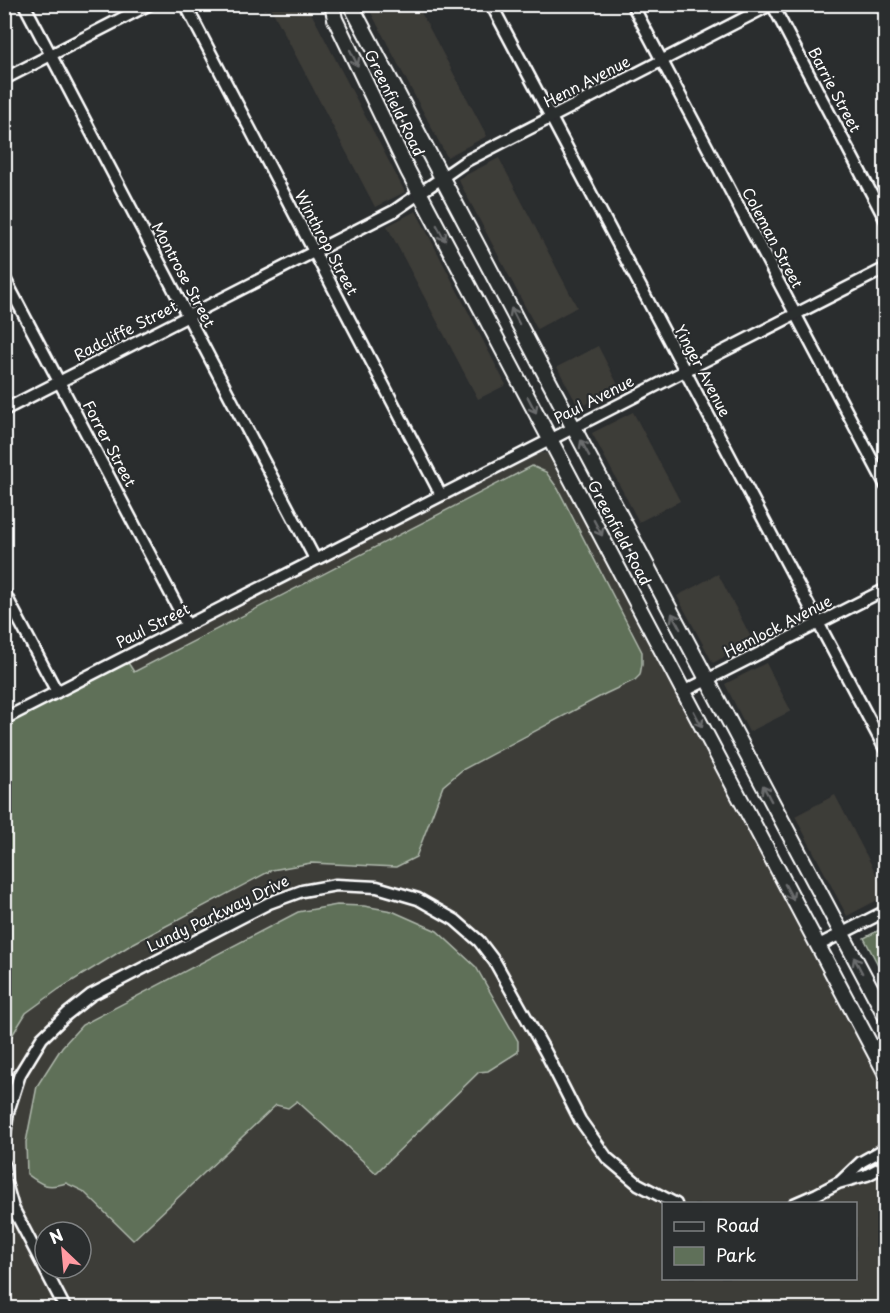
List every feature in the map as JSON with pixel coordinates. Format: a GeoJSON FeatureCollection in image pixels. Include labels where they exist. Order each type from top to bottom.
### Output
{"type":"FeatureCollection","features":[{"type":"Feature","properties":{"kind":"main road","name":"Greenfield Road"},"geometry":{"type":"LineString","coordinates":[[332,4],[335,19],[420,194],[885,1074]]}},
{"type":"Feature","properties":{"kind":"main road","name":"Greenfield Road"},"geometry":{"type":"LineString","coordinates":[[349,4],[885,1017]]}},
{"type":"Feature","properties":{"kind":"main road"},"geometry":{"type":"LineString","coordinates":[[472,291],[495,279]]}},
{"type":"Feature","properties":{"kind":"street","name":"Montrose Street"},"geometry":{"type":"LineString","coordinates":[[24,4],[315,559]]}},
{"type":"Feature","properties":{"kind":"street"},"geometry":{"type":"LineString","coordinates":[[4,79],[150,4]]}},
{"type":"Feature","properties":{"kind":"street","name":"Winthrop Street"},"geometry":{"type":"LineString","coordinates":[[185,4],[441,495]]}},
{"type":"Feature","properties":{"kind":"street","name":"Yinger Avenue"},"geometry":{"type":"LineString","coordinates":[[491,4],[885,751]]}},
{"type":"Feature","properties":{"kind":"street","name":"Coleman Street"},"geometry":{"type":"LineString","coordinates":[[632,4],[885,486]]}},
{"type":"Feature","properties":{"kind":"street","name":"Henn Avenue"},"geometry":{"type":"LineString","coordinates":[[420,194],[466,161],[772,4]]}},
{"type":"Feature","properties":{"kind":"street","name":"Barrie Street"},"geometry":{"type":"LineString","coordinates":[[772,4],[885,221]]}},
{"type":"Feature","properties":{"kind":"street","name":"Radcliffe Street"},"geometry":{"type":"LineString","coordinates":[[4,410],[394,211],[420,194]]}},
{"type":"Feature","properties":{"kind":"street","name":"Paul Avenue"},"geometry":{"type":"LineString","coordinates":[[315,559],[885,268]]}},
{"type":"Feature","properties":{"kind":"street","name":"Forrer Street"},"geometry":{"type":"LineString","coordinates":[[4,278],[187,625]]}},
{"type":"Feature","properties":{"kind":"street","name":"Paul Street"},"geometry":{"type":"LineString","coordinates":[[4,719],[315,559]]}},
{"type":"Feature","properties":{"kind":"street","name":"Hemlock Avenue"},"geometry":{"type":"LineString","coordinates":[[683,692],[885,589]]}},
{"type":"Feature","properties":{"kind":"street"},"geometry":{"type":"LineString","coordinates":[[4,592],[57,692]]}},
{"type":"Feature","properties":{"kind":"street","name":"Lundy Parkway Drive"},"geometry":{"type":"LineString","coordinates":[[4,1142],[8,1112],[20,1074],[42,1038],[91,995],[269,903],[302,891],[336,885],[377,887],[417,899],[455,920],[478,941],[495,962],[546,1053],[580,1120],[607,1158],[638,1184],[674,1202]]}},
{"type":"Feature","properties":{"kind":"street"},"geometry":{"type":"LineString","coordinates":[[817,946],[885,911]]}},
{"type":"Feature","properties":{"kind":"street"},"geometry":{"type":"LineString","coordinates":[[838,1183],[861,1162],[885,1148]]}},
{"type":"Feature","properties":{"kind":"street"},"geometry":{"type":"LineString","coordinates":[[4,1164],[6,1184],[13,1208],[65,1308]]}},
{"type":"Feature","properties":{"kind":"street"},"geometry":{"type":"LineString","coordinates":[[797,1202],[838,1183],[867,1175],[885,1165]]}},
{"type":"Feature","properties":{"kind":"shaded area"},"geometry":{"type":"Polygon","coordinates":[[[261,5],[307,5],[405,192],[375,207],[271,8],[264,10],[261,5]]]}},
{"type":"Feature","properties":{"kind":"shaded area"},"geometry":{"type":"Polygon","coordinates":[[[367,5],[417,5],[487,136],[447,157],[367,5]]]}},
{"type":"Feature","properties":{"kind":"shaded area"},"geometry":{"type":"Polygon","coordinates":[[[499,158],[577,307],[537,329],[458,179],[499,158]]]}},
{"type":"Feature","properties":{"kind":"shaded area"},"geometry":{"type":"Polygon","coordinates":[[[416,211],[506,385],[478,399],[387,226],[416,211]]]}},
{"type":"Feature","properties":{"kind":"shaded area"},"geometry":{"type":"Polygon","coordinates":[[[598,346],[619,387],[579,408],[557,367],[598,346]]]}},
{"type":"Feature","properties":{"kind":"shaded area"},"geometry":{"type":"Polygon","coordinates":[[[633,412],[680,501],[639,522],[592,433],[633,412]]]}},
{"type":"Feature","properties":{"kind":"shaded area"},"geometry":{"type":"Polygon","coordinates":[[[546,453],[552,458],[885,1089],[885,1308],[5,1308],[5,724],[522,458],[546,453]]]}},
{"type":"Feature","properties":{"kind":"shaded area"},"geometry":{"type":"Polygon","coordinates":[[[718,574],[753,641],[713,663],[677,596],[718,574]]]}},
{"type":"Feature","properties":{"kind":"shaded area"},"geometry":{"type":"Polygon","coordinates":[[[766,663],[791,711],[749,732],[725,684],[766,663]]]}},
{"type":"Feature","properties":{"kind":"shaded area"},"geometry":{"type":"Polygon","coordinates":[[[835,795],[885,891],[885,896],[847,916],[795,816],[835,795]]]}},
{"type":"Feature","properties":{"kind":"green space"},"geometry":{"type":"Polygon","coordinates":[[[532,466],[546,472],[558,489],[642,652],[640,675],[635,680],[462,770],[443,786],[416,857],[396,867],[311,863],[272,870],[134,943],[59,989],[26,1013],[5,1047],[5,723],[127,661],[134,672],[532,466]]]}},
{"type":"Feature","properties":{"kind":"green space"},"geometry":{"type":"Polygon","coordinates":[[[337,905],[364,906],[392,911],[437,931],[476,967],[518,1041],[518,1052],[488,1071],[479,1072],[376,1173],[297,1101],[288,1108],[276,1105],[133,1240],[83,1191],[66,1183],[54,1186],[45,1185],[27,1174],[26,1142],[37,1086],[62,1047],[82,1025],[298,912],[337,905]]]}},
{"type":"Feature","properties":{"kind":"green space"},"geometry":{"type":"Polygon","coordinates":[[[885,927],[885,978],[864,938],[885,927]]]}}]}
